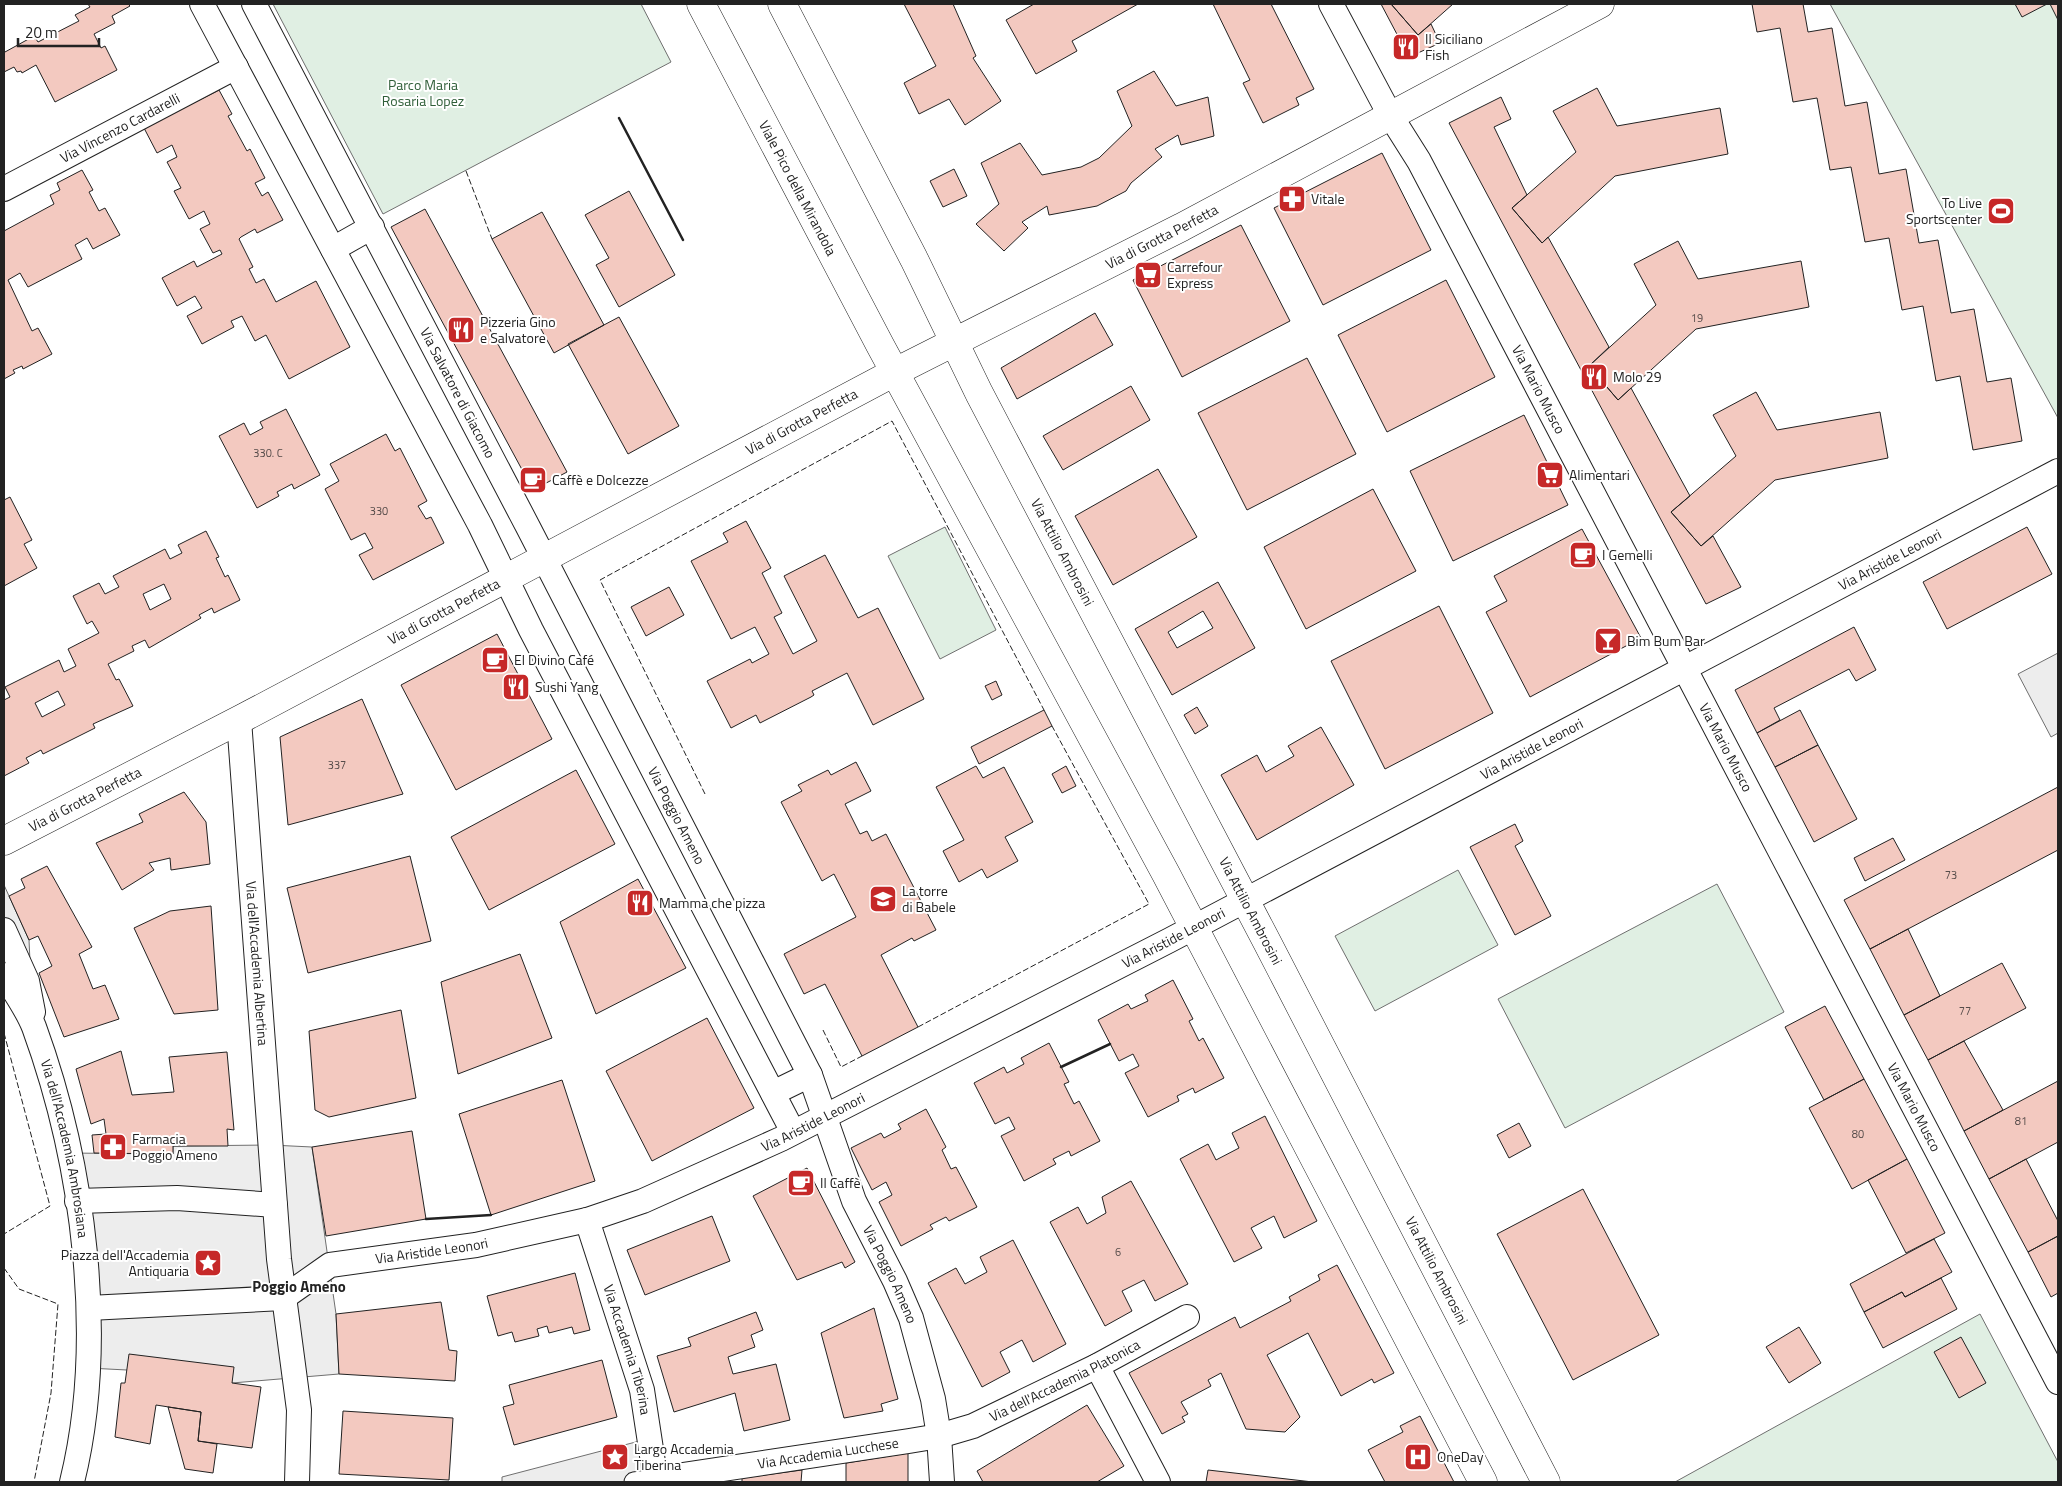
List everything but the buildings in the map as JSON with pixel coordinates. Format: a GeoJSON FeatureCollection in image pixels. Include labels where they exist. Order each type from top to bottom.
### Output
{"type":"FeatureCollection","features":[{"type":"Feature","properties":{"kind":"street"},"geometry":{"type":"LineString","coordinates":[[202,4],[480,525],[505,578],[794,1132]]}},
{"type":"Feature","properties":{"kind":"street","name":"Via Salvatore di Giacomo"},"geometry":{"type":"LineString","coordinates":[[254,4],[543,558]]}},
{"type":"Feature","properties":{"kind":"street","name":"Viale Pico della Mirandola"},"geometry":{"type":"LineString","coordinates":[[701,4],[895,372]]}},
{"type":"Feature","properties":{"kind":"street"},"geometry":{"type":"LineString","coordinates":[[782,4],[955,341]]}},
{"type":"Feature","properties":{"kind":"street","name":"Via Mario Musco"},"geometry":{"type":"LineString","coordinates":[[1331,4],[1390,115],[1419,161],[2058,1382]]}},
{"type":"Feature","properties":{"kind":"street","name":"Via di Grotta Perfetta"},"geometry":{"type":"LineString","coordinates":[[4,841],[239,720],[895,372],[1182,227],[1600,4]]}},
{"type":"Feature","properties":{"kind":"street","name":"Via Vincenzo Cardarelli"},"geometry":{"type":"LineString","coordinates":[[4,189],[236,67]]}},
{"type":"Feature","properties":{"kind":"street"},"geometry":{"type":"LineString","coordinates":[[333,249],[372,227]]}},
{"type":"Feature","properties":{"kind":"street","name":"Via Attilio Ambrosini"},"geometry":{"type":"LineString","coordinates":[[955,341],[983,401],[1546,1482]]}},
{"type":"Feature","properties":{"kind":"street"},"geometry":{"type":"LineString","coordinates":[[895,372],[1194,927],[1483,1482]]}},
{"type":"Feature","properties":{"kind":"street","name":"Via Aristide Leonori"},"geometry":{"type":"LineString","coordinates":[[283,1298],[330,1265],[476,1245],[587,1220],[643,1201],[794,1132],[825,1115],[865,1098],[1245,901],[1685,670],[2058,471]]}},
{"type":"Feature","properties":{"kind":"street","name":"Via Poggio Ameno"},"geometry":{"type":"LineString","coordinates":[[543,558],[810,1075],[825,1115],[829,1134],[854,1201],[896,1281],[911,1318],[933,1399],[939,1436],[942,1482]]}},
{"type":"Feature","properties":{"kind":"street","name":"Via dell'Accademia Albertina"},"geometry":{"type":"LineString","coordinates":[[239,720],[283,1298]]}},
{"type":"Feature","properties":{"kind":"street"},"geometry":{"type":"LineString","coordinates":[[4,930],[31,993],[33,1026]]}},
{"type":"Feature","properties":{"kind":"street"},"geometry":{"type":"LineString","coordinates":[[4,974],[33,1026]]}},
{"type":"Feature","properties":{"kind":"street","name":"Via dell'Accademia Ambrosiana"},"geometry":{"type":"LineString","coordinates":[[33,1026],[62,1122],[77,1200],[89,1308],[90,1341],[85,1413],[72,1482]]}},
{"type":"Feature","properties":{"kind":"street"},"geometry":{"type":"LineString","coordinates":[[773,1093],[810,1075]]}},
{"type":"Feature","properties":{"kind":"street"},"geometry":{"type":"LineString","coordinates":[[77,1200],[177,1198],[275,1205]]}},
{"type":"Feature","properties":{"kind":"street","name":"Via Accademia Tiberina"},"geometry":{"type":"LineString","coordinates":[[587,1220],[642,1390],[649,1481]]}},
{"type":"Feature","properties":{"kind":"street"},"geometry":{"type":"LineString","coordinates":[[89,1308],[283,1298],[290,1336],[299,1410],[297,1482]]}},
{"type":"Feature","properties":{"kind":"street","name":"Via dell'Accademia Platonica"},"geometry":{"type":"LineString","coordinates":[[939,1436],[973,1426],[1097,1366],[1186,1317]]}},
{"type":"Feature","properties":{"kind":"street"},"geometry":{"type":"LineString","coordinates":[[1097,1366],[1158,1482]]}},
{"type":"Feature","properties":{"kind":"street","name":"Via Accademia Lucchese"},"geometry":{"type":"LineString","coordinates":[[649,1481],[939,1436]]}},
{"type":"Feature","properties":{"kind":"green space","name":"Parco Maria Rosaria Lopez"},"geometry":{"type":"Polygon","coordinates":[[[273,4],[641,4],[671,62],[383,214],[273,4]]]}},
{"type":"Feature","properties":{"kind":"green space","name":"To Live Sportscenter"},"geometry":{"type":"Polygon","coordinates":[[[1830,4],[2058,4],[2058,418],[1830,4]]]}},
{"type":"Feature","properties":{"kind":"green space"},"geometry":{"type":"Polygon","coordinates":[[[945,527],[996,630],[940,659],[888,556],[945,527]]]}},
{"type":"Feature","properties":{"kind":"green space"},"geometry":{"type":"Polygon","coordinates":[[[1458,870],[1498,945],[1375,1011],[1335,936],[1458,870]]]}},
{"type":"Feature","properties":{"kind":"green space"},"geometry":{"type":"Polygon","coordinates":[[[1717,884],[1784,1012],[1565,1128],[1498,999],[1717,884]]]}},
{"type":"Feature","properties":{"kind":"green space"},"geometry":{"type":"Polygon","coordinates":[[[1980,1314],[2058,1462],[2058,1482],[1675,1482],[1980,1314]]]}},
{"type":"Feature","properties":{"kind":"shaded area"},"geometry":{"type":"Polygon","coordinates":[[[2058,653],[2058,733],[2051,737],[2018,674],[2058,653]]]}},
{"type":"Feature","properties":{"kind":"shaded area"},"geometry":{"type":"Polygon","coordinates":[[[4,885],[29,940],[33,1026],[4,994],[4,885]]]}},
{"type":"Feature","properties":{"kind":"shaded area","name":"Piazza dell'Accademia Antiquaria"},"geometry":{"type":"Polygon","coordinates":[[[271,1145],[312,1147],[336,1314],[339,1374],[232,1383],[127,1370],[88,1368],[68,1153],[173,1154],[173,1146],[271,1145]]]}},
{"type":"Feature","properties":{"kind":"shaded area","name":"Largo Accademia Tiberina"},"geometry":{"type":"Polygon","coordinates":[[[651,1438],[656,1482],[502,1482],[502,1477],[651,1438]]]}},
{"type":"Feature","properties":{"kind":"fence"},"geometry":{"type":"LineString","coordinates":[[466,171],[492,239]]}},
{"type":"Feature","properties":{"kind":"fence"},"geometry":{"type":"LineString","coordinates":[[705,794],[600,580],[892,421],[1044,710]]}},
{"type":"Feature","properties":{"kind":"fence"},"geometry":{"type":"LineString","coordinates":[[918,1027],[1149,904],[1052,726]]}},
{"type":"Feature","properties":{"kind":"fence"},"geometry":{"type":"LineString","coordinates":[[823,1030],[841,1067],[862,1056]]}},
{"type":"Feature","properties":{"kind":"fence"},"geometry":{"type":"LineString","coordinates":[[4,1033],[50,1206],[4,1234]]}},
{"type":"Feature","properties":{"kind":"fence"},"geometry":{"type":"LineString","coordinates":[[4,1268],[19,1289],[58,1304],[51,1393],[34,1482]]}},
{"type":"Feature","properties":{"kind":"wall"},"geometry":{"type":"LineString","coordinates":[[619,118],[683,240]]}},
{"type":"Feature","properties":{"kind":"wall"},"geometry":{"type":"LineString","coordinates":[[1061,1067],[1110,1044]]}},
{"type":"Feature","properties":{"kind":"wall"},"geometry":{"type":"LineString","coordinates":[[426,1219],[491,1215]]}},
{"type":"Feature","properties":{"kind":"place","name":"Il Siciliano Fish"},"geometry":{"type":"Point","coordinates":[1406,47]}},
{"type":"Feature","properties":{"kind":"place","name":"Vitale"},"geometry":{"type":"Point","coordinates":[1292,199]}},
{"type":"Feature","properties":{"kind":"place","name":"To Live Sportscenter"},"geometry":{"type":"Point","coordinates":[2001,211]}},
{"type":"Feature","properties":{"kind":"place","name":"Carrefour Express"},"geometry":{"type":"Point","coordinates":[1148,275]}},
{"type":"Feature","properties":{"kind":"place","name":"Pizzeria Gino e Salvatore"},"geometry":{"type":"Point","coordinates":[461,330]}},
{"type":"Feature","properties":{"kind":"place","name":"Molo 29"},"geometry":{"type":"Point","coordinates":[1594,377]}},
{"type":"Feature","properties":{"kind":"place","name":"Alimentari"},"geometry":{"type":"Point","coordinates":[1550,475]}},
{"type":"Feature","properties":{"kind":"place","name":"Caffè e Dolcezze"},"geometry":{"type":"Point","coordinates":[533,480]}},
{"type":"Feature","properties":{"kind":"place","name":"I Gemelli"},"geometry":{"type":"Point","coordinates":[1583,555]}},
{"type":"Feature","properties":{"kind":"place","name":"Bim Bum Bar"},"geometry":{"type":"Point","coordinates":[1608,641]}},
{"type":"Feature","properties":{"kind":"place","name":"El Divino Café"},"geometry":{"type":"Point","coordinates":[495,660]}},
{"type":"Feature","properties":{"kind":"place","name":"Sushi Yang"},"geometry":{"type":"Point","coordinates":[516,687]}},
{"type":"Feature","properties":{"kind":"place","name":"La torre di Babele"},"geometry":{"type":"Point","coordinates":[883,899]}},
{"type":"Feature","properties":{"kind":"place","name":"Mamma che pizza"},"geometry":{"type":"Point","coordinates":[640,903]}},
{"type":"Feature","properties":{"kind":"place","name":"Farmacia Poggio Ameno"},"geometry":{"type":"Point","coordinates":[113,1147]}},
{"type":"Feature","properties":{"kind":"place","name":"Il Caffè"},"geometry":{"type":"Point","coordinates":[801,1183]}},
{"type":"Feature","properties":{"kind":"place","name":"Piazza dell'Accademia Antiquaria"},"geometry":{"type":"Point","coordinates":[208,1263]}},
{"type":"Feature","properties":{"kind":"place","name":"Largo Accademia Tiberina"},"geometry":{"type":"Point","coordinates":[615,1457]}},
{"type":"Feature","properties":{"kind":"place","name":"OneDay"},"geometry":{"type":"Point","coordinates":[1418,1457]}},
{"type":"Feature","properties":{"kind":"district","name":"Poggio Ameno"},"geometry":{"type":"Point","coordinates":[299,1287]}}]}
